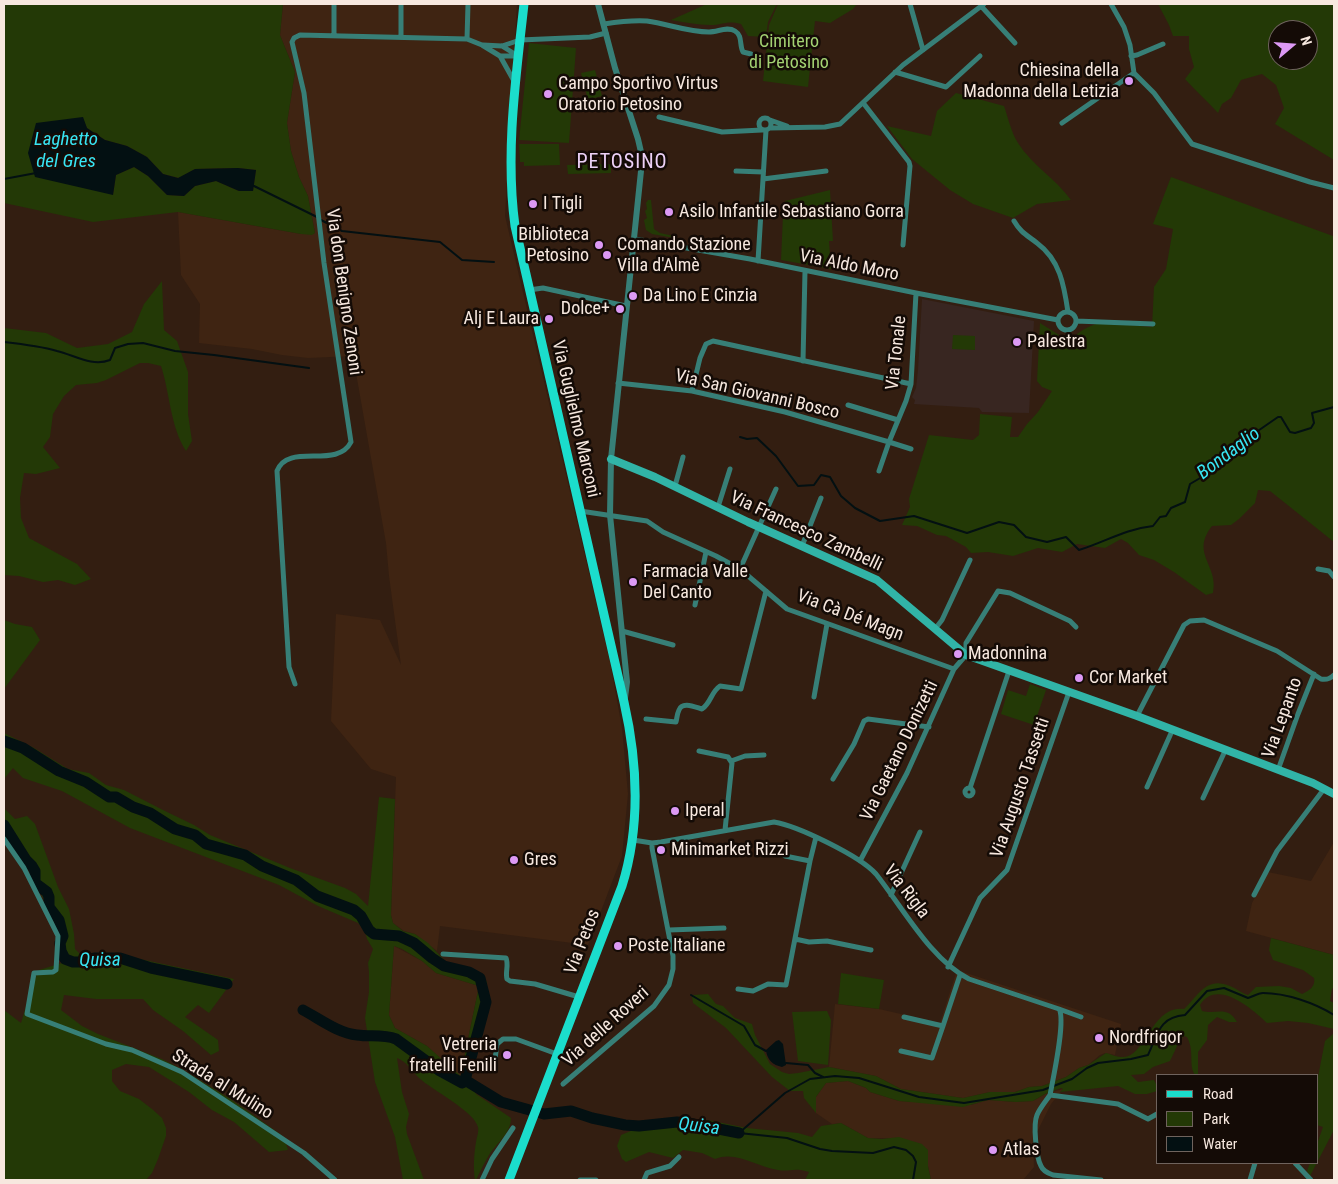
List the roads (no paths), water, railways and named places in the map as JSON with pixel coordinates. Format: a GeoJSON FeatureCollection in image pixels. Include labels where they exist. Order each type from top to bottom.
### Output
{"type":"FeatureCollection","features":[{"type":"Feature","properties":{"kind":"main road","name":"Via Guglielmo Marconi"},"geometry":{"type":"LineString","coordinates":[[524,4],[515,83],[512,142],[511,195],[514,226],[617,669],[634,752],[636,787],[633,840]]}},
{"type":"Feature","properties":{"kind":"main road","name":"Via Francesco Zambelli"},"geometry":{"type":"LineString","coordinates":[[611,459],[674,486],[877,580],[966,655],[1137,716],[1278,770],[1334,794]]}},
{"type":"Feature","properties":{"kind":"main road","name":"Via Petos"},"geometry":{"type":"LineString","coordinates":[[509,1180],[622,886],[633,840]]}},
{"type":"Feature","properties":{"kind":"street"},"geometry":{"type":"LineString","coordinates":[[334,4],[334,36]]}},
{"type":"Feature","properties":{"kind":"street"},"geometry":{"type":"LineString","coordinates":[[400,37],[402,4]]}},
{"type":"Feature","properties":{"kind":"street"},"geometry":{"type":"LineString","coordinates":[[467,38],[468,4]]}},
{"type":"Feature","properties":{"kind":"street"},"geometry":{"type":"LineString","coordinates":[[598,4],[641,152],[642,171],[611,459],[610,515],[627,682],[624,702]]}},
{"type":"Feature","properties":{"kind":"street"},"geometry":{"type":"LineString","coordinates":[[910,4],[923,50]]}},
{"type":"Feature","properties":{"kind":"street"},"geometry":{"type":"LineString","coordinates":[[1111,4],[1124,27],[1134,73],[1154,93],[1192,144],[1334,188]]}},
{"type":"Feature","properties":{"kind":"street"},"geometry":{"type":"LineString","coordinates":[[659,117],[722,132],[790,127],[825,127],[840,124],[864,104],[895,72],[983,5],[1014,43]]}},
{"type":"Feature","properties":{"kind":"street"},"geometry":{"type":"LineString","coordinates":[[604,24],[646,21],[696,31],[711,32],[733,29],[741,38],[743,52],[751,54]]}},
{"type":"Feature","properties":{"kind":"street","name":"Via don Benigno Zenoni"},"geometry":{"type":"LineString","coordinates":[[482,45],[502,46],[520,40],[590,37],[606,33]]}},
{"type":"Feature","properties":{"kind":"street","name":"Via don Benigno Zenoni"},"geometry":{"type":"LineString","coordinates":[[295,684],[289,667],[276,471],[279,465],[286,460],[294,457],[336,454],[342,452],[351,442],[326,273],[304,93],[292,42],[294,38],[300,35],[467,38],[500,56],[515,83]]}},
{"type":"Feature","properties":{"kind":"street"},"geometry":{"type":"LineString","coordinates":[[1131,56],[1137,56],[1163,44]]}},
{"type":"Feature","properties":{"kind":"street","name":"Via don Benigno Zenoni"},"geometry":{"type":"LineString","coordinates":[[502,46],[518,56]]}},
{"type":"Feature","properties":{"kind":"street"},"geometry":{"type":"LineString","coordinates":[[500,56],[518,56]]}},
{"type":"Feature","properties":{"kind":"street"},"geometry":{"type":"LineString","coordinates":[[895,72],[946,87],[980,56]]}},
{"type":"Feature","properties":{"kind":"street"},"geometry":{"type":"LineString","coordinates":[[1062,123],[1134,73]]}},
{"type":"Feature","properties":{"kind":"street"},"geometry":{"type":"LineString","coordinates":[[864,104],[909,162],[903,245]]}},
{"type":"Feature","properties":{"kind":"street"},"geometry":{"type":"LineString","coordinates":[[766,130],[759,125],[761,120],[765,118],[790,127]]}},
{"type":"Feature","properties":{"kind":"street"},"geometry":{"type":"LineString","coordinates":[[758,261],[766,130],[772,124],[770,120]]}},
{"type":"Feature","properties":{"kind":"street"},"geometry":{"type":"LineString","coordinates":[[736,171],[763,175],[826,171]]}},
{"type":"Feature","properties":{"kind":"street"},"geometry":{"type":"LineString","coordinates":[[1014,222],[1021,232],[1038,243],[1053,258],[1062,279],[1068,312],[1072,314],[1076,321]]}},
{"type":"Feature","properties":{"kind":"street","name":"Via Aldo Moro"},"geometry":{"type":"LineString","coordinates":[[635,239],[758,261],[1058,320],[1059,326],[1066,330],[1072,328],[1076,321],[1153,324]]}},
{"type":"Feature","properties":{"kind":"street"},"geometry":{"type":"LineString","coordinates":[[804,361],[805,271]]}},
{"type":"Feature","properties":{"kind":"street"},"geometry":{"type":"LineString","coordinates":[[528,291],[543,288],[626,306]]}},
{"type":"Feature","properties":{"kind":"street","name":"Via Tonale"},"geometry":{"type":"LineString","coordinates":[[889,442],[911,384],[916,293]]}},
{"type":"Feature","properties":{"kind":"street"},"geometry":{"type":"LineString","coordinates":[[1058,320],[1063,313],[1068,312]]}},
{"type":"Feature","properties":{"kind":"street"},"geometry":{"type":"LineString","coordinates":[[692,391],[700,358],[706,344],[713,341],[911,384]]}},
{"type":"Feature","properties":{"kind":"street","name":"Via San Giovanni Bosco"},"geometry":{"type":"LineString","coordinates":[[618,383],[692,391],[785,412],[911,449]]}},
{"type":"Feature","properties":{"kind":"street"},"geometry":{"type":"LineString","coordinates":[[848,405],[898,420]]}},
{"type":"Feature","properties":{"kind":"street"},"geometry":{"type":"LineString","coordinates":[[879,471],[889,442]]}},
{"type":"Feature","properties":{"kind":"street"},"geometry":{"type":"LineString","coordinates":[[674,486],[683,458]]}},
{"type":"Feature","properties":{"kind":"street"},"geometry":{"type":"LineString","coordinates":[[718,507],[730,469]]}},
{"type":"Feature","properties":{"kind":"street"},"geometry":{"type":"LineString","coordinates":[[740,569],[776,489]]}},
{"type":"Feature","properties":{"kind":"street"},"geometry":{"type":"LineString","coordinates":[[802,546],[821,498]]}},
{"type":"Feature","properties":{"kind":"street","name":"Via Cà Dé Magn"},"geometry":{"type":"LineString","coordinates":[[580,511],[647,521],[663,532],[740,569],[788,608],[954,670]]}},
{"type":"Feature","properties":{"kind":"street"},"geometry":{"type":"LineString","coordinates":[[695,605],[706,552]]}},
{"type":"Feature","properties":{"kind":"street"},"geometry":{"type":"LineString","coordinates":[[935,629],[942,620],[970,560]]}},
{"type":"Feature","properties":{"kind":"street"},"geometry":{"type":"LineString","coordinates":[[1318,569],[1329,571],[1334,577]]}},
{"type":"Feature","properties":{"kind":"street"},"geometry":{"type":"LineString","coordinates":[[646,719],[676,722],[681,706],[685,705],[702,709],[706,706],[714,690],[720,686],[741,689],[766,591]]}},
{"type":"Feature","properties":{"kind":"street"},"geometry":{"type":"LineString","coordinates":[[966,655],[966,643],[998,591],[1010,593],[1070,621],[1076,627]]}},
{"type":"Feature","properties":{"kind":"street"},"geometry":{"type":"LineString","coordinates":[[1137,716],[1184,625],[1190,621],[1204,620],[1277,651],[1320,679],[1326,680],[1334,675]]}},
{"type":"Feature","properties":{"kind":"street"},"geometry":{"type":"LineString","coordinates":[[814,697],[827,624]]}},
{"type":"Feature","properties":{"kind":"street"},"geometry":{"type":"LineString","coordinates":[[622,631],[672,645]]}},
{"type":"Feature","properties":{"kind":"street","name":"Via Gaetano Donizetti"},"geometry":{"type":"LineString","coordinates":[[860,860],[907,773],[954,670],[966,655]]}},
{"type":"Feature","properties":{"kind":"street"},"geometry":{"type":"LineString","coordinates":[[617,669],[622,665],[625,656]]}},
{"type":"Feature","properties":{"kind":"street"},"geometry":{"type":"LineString","coordinates":[[970,788],[1010,670]]}},
{"type":"Feature","properties":{"kind":"street","name":"Via Lepanto"},"geometry":{"type":"LineString","coordinates":[[1278,770],[1314,674]]}},
{"type":"Feature","properties":{"kind":"street","name":"Via Augusto Tassetti"},"geometry":{"type":"LineString","coordinates":[[948,967],[980,898],[1007,870],[1069,692]]}},
{"type":"Feature","properties":{"kind":"street"},"geometry":{"type":"LineString","coordinates":[[833,779],[854,744],[864,721],[868,719],[929,727]]}},
{"type":"Feature","properties":{"kind":"street"},"geometry":{"type":"LineString","coordinates":[[1147,787],[1172,731]]}},
{"type":"Feature","properties":{"kind":"street"},"geometry":{"type":"LineString","coordinates":[[700,751],[728,757],[731,761],[725,830]]}},
{"type":"Feature","properties":{"kind":"street"},"geometry":{"type":"LineString","coordinates":[[1203,798],[1225,751]]}},
{"type":"Feature","properties":{"kind":"street"},"geometry":{"type":"LineString","coordinates":[[731,761],[745,756],[764,755]]}},
{"type":"Feature","properties":{"kind":"street"},"geometry":{"type":"LineString","coordinates":[[1254,895],[1277,851],[1324,789]]}},
{"type":"Feature","properties":{"kind":"street","name":"Via Rigla"},"geometry":{"type":"LineString","coordinates":[[633,840],[652,843],[774,822],[783,823],[860,860],[875,873],[940,958],[948,967],[960,975],[1081,1017]]}},
{"type":"Feature","properties":{"kind":"street"},"geometry":{"type":"LineString","coordinates":[[891,895],[920,832]]}},
{"type":"Feature","properties":{"kind":"street"},"geometry":{"type":"LineString","coordinates":[[738,989],[753,991],[768,984],[786,985],[816,838]]}},
{"type":"Feature","properties":{"kind":"street","name":"Strada al Mulino"},"geometry":{"type":"LineString","coordinates":[[4,839],[24,868],[58,936],[56,970],[53,972],[34,972],[27,1014],[106,1044],[132,1050],[182,1072],[304,1153],[335,1180]]}},
{"type":"Feature","properties":{"kind":"street","name":"Via delle Roveri"},"geometry":{"type":"LineString","coordinates":[[563,1084],[654,1006],[669,985],[673,969],[673,956],[652,843]]}},
{"type":"Feature","properties":{"kind":"street"},"geometry":{"type":"LineString","coordinates":[[785,856],[810,861]]}},
{"type":"Feature","properties":{"kind":"street"},"geometry":{"type":"LineString","coordinates":[[669,930],[724,928]]}},
{"type":"Feature","properties":{"kind":"street"},"geometry":{"type":"LineString","coordinates":[[795,939],[808,942],[827,941],[871,950]]}},
{"type":"Feature","properties":{"kind":"street"},"geometry":{"type":"LineString","coordinates":[[443,954],[506,958],[506,975],[510,981],[530,983],[579,997]]}},
{"type":"Feature","properties":{"kind":"street"},"geometry":{"type":"LineString","coordinates":[[901,1051],[932,1058],[960,975]]}},
{"type":"Feature","properties":{"kind":"street"},"geometry":{"type":"LineString","coordinates":[[1059,1009],[1062,1013],[1061,1026],[1051,1092],[1037,1114],[1036,1122],[1037,1152],[1040,1165],[1046,1172],[1053,1175],[1101,1180]]}},
{"type":"Feature","properties":{"kind":"street"},"geometry":{"type":"LineString","coordinates":[[904,1017],[943,1026]]}},
{"type":"Feature","properties":{"kind":"street"},"geometry":{"type":"LineString","coordinates":[[494,1067],[497,1044],[503,1039],[516,1039],[557,1054]]}},
{"type":"Feature","properties":{"kind":"street"},"geometry":{"type":"LineString","coordinates":[[1051,1092],[1118,1104],[1148,1119],[1156,1115]]}},
{"type":"Feature","properties":{"kind":"street"},"geometry":{"type":"LineString","coordinates":[[482,1180],[492,1159],[512,1128]]}},
{"type":"Feature","properties":{"kind":"street"},"geometry":{"type":"LineString","coordinates":[[644,1180],[647,1173],[670,1166],[679,1157]]}},
{"type":"Feature","properties":{"kind":"street"},"geometry":{"type":"LineString","coordinates":[[1250,1180],[1255,1164]]}},
{"type":"Feature","properties":{"kind":"street"},"geometry":{"type":"LineString","coordinates":[[1296,1164],[1311,1180]]}},
{"type":"Feature","properties":{"kind":"street"},"geometry":{"type":"LineString","coordinates":[[580,1180],[596,1180]]}},
{"type":"Feature","properties":{"kind":"water","name":"Laghetto del Gres"},"geometry":{"type":"Polygon","coordinates":[[[83,117],[87,128],[105,140],[127,146],[147,157],[163,174],[178,178],[195,169],[238,168],[256,170],[253,191],[239,191],[216,181],[195,186],[184,196],[167,195],[148,176],[134,167],[116,175],[113,195],[35,177],[28,153],[36,123],[83,117]]]}},
{"type":"Feature","properties":{"kind":"water"},"geometry":{"type":"Polygon","coordinates":[[[779,1040],[783,1044],[786,1065],[782,1067],[771,1062],[766,1050],[779,1040]]]}},
{"type":"Feature","properties":{"kind":"waterway"},"geometry":{"type":"LineString","coordinates":[[4,179],[36,173]]}},
{"type":"Feature","properties":{"kind":"waterway"},"geometry":{"type":"LineString","coordinates":[[254,186],[317,217]]}},
{"type":"Feature","properties":{"kind":"waterway"},"geometry":{"type":"LineString","coordinates":[[321,220],[342,231],[440,242],[462,260],[494,262]]}},
{"type":"Feature","properties":{"kind":"waterway"},"geometry":{"type":"LineString","coordinates":[[4,342],[44,348],[83,360],[97,362],[110,360],[115,348],[128,344],[143,343],[175,351],[309,368]]}},
{"type":"Feature","properties":{"kind":"waterway","name":"Bondaglio"},"geometry":{"type":"LineString","coordinates":[[740,437],[747,439],[757,438],[776,456],[798,486],[814,485],[821,475],[830,477],[841,496],[855,508],[880,521],[914,516],[967,533],[999,522],[1014,525],[1026,537],[1047,542],[1066,537],[1079,550],[1124,533],[1153,526],[1160,517],[1166,516],[1171,508],[1185,502],[1190,484],[1207,474],[1240,448],[1252,435],[1278,417],[1281,417],[1290,432],[1295,433],[1311,428],[1314,423],[1312,413],[1334,407]]}},
{"type":"Feature","properties":{"kind":"waterway"},"geometry":{"type":"LineString","coordinates":[[4,741],[23,748],[59,771],[86,782],[109,797],[116,797],[133,807],[150,813],[175,829],[195,835],[206,844],[245,855],[262,866],[296,880],[317,896],[354,910],[361,916],[369,930],[374,934],[399,936],[414,943],[444,966],[469,972],[480,978],[486,1002],[465,1080]]}},
{"type":"Feature","properties":{"kind":"waterway","name":"Quisa"},"geometry":{"type":"LineString","coordinates":[[4,825],[35,871],[35,883],[47,892],[49,907],[59,920],[63,936],[60,943],[61,951],[65,959],[73,962],[85,962],[94,958],[120,958],[151,968],[227,984]]}},
{"type":"Feature","properties":{"kind":"waterway"},"geometry":{"type":"LineString","coordinates":[[739,1133],[785,1093],[810,1079],[835,1076],[859,1078],[919,1097],[964,1103],[1043,1090],[1072,1079],[1087,1068],[1098,1063],[1148,1055],[1160,1028],[1170,1019],[1185,1015],[1207,991],[1224,988],[1248,998],[1261,993],[1272,993],[1318,1006],[1334,1015]]}},
{"type":"Feature","properties":{"kind":"waterway"},"geometry":{"type":"LineString","coordinates":[[691,995],[744,1026],[755,1045],[766,1051]]}},
{"type":"Feature","properties":{"kind":"waterway","name":"Quisa"},"geometry":{"type":"LineString","coordinates":[[303,1010],[336,1029],[350,1034],[396,1039],[440,1071],[462,1083]]}},
{"type":"Feature","properties":{"kind":"waterway"},"geometry":{"type":"LineString","coordinates":[[786,1063],[808,1065],[815,1073],[823,1077]]}},
{"type":"Feature","properties":{"kind":"waterway","name":"Quisa"},"geometry":{"type":"LineString","coordinates":[[465,1080],[501,1102],[544,1114],[571,1111],[592,1118],[625,1125],[639,1126],[677,1122],[739,1133]]}},
{"type":"Feature","properties":{"kind":"waterway","name":"Quisa"},"geometry":{"type":"LineString","coordinates":[[739,1133],[787,1138],[832,1151],[873,1153],[894,1147],[906,1150],[913,1156],[916,1162],[913,1180]]}},
{"type":"Feature","properties":{"kind":"place","name":"Chiesina della Madonna della Letizia"},"geometry":{"type":"Point","coordinates":[1129,81]}},
{"type":"Feature","properties":{"kind":"place","name":"Campo Sportivo Virtus Oratorio Petosino"},"geometry":{"type":"Point","coordinates":[548,94]}},
{"type":"Feature","properties":{"kind":"place","name":"I Tigli"},"geometry":{"type":"Point","coordinates":[533,204]}},
{"type":"Feature","properties":{"kind":"place","name":"Asilo Infantile Sebastiano Gorra"},"geometry":{"type":"Point","coordinates":[669,212]}},
{"type":"Feature","properties":{"kind":"place","name":"Biblioteca Petosino"},"geometry":{"type":"Point","coordinates":[599,245]}},
{"type":"Feature","properties":{"kind":"place","name":"Comando Stazione Villa d'Almè"},"geometry":{"type":"Point","coordinates":[607,255]}},
{"type":"Feature","properties":{"kind":"place","name":"Da Lino E Cinzia"},"geometry":{"type":"Point","coordinates":[633,296]}},
{"type":"Feature","properties":{"kind":"place","name":"Dolce+"},"geometry":{"type":"Point","coordinates":[620,309]}},
{"type":"Feature","properties":{"kind":"place","name":"Alj E Laura"},"geometry":{"type":"Point","coordinates":[549,319]}},
{"type":"Feature","properties":{"kind":"place","name":"Palestra"},"geometry":{"type":"Point","coordinates":[1017,342]}},
{"type":"Feature","properties":{"kind":"place","name":"Farmacia Valle Del Canto"},"geometry":{"type":"Point","coordinates":[633,582]}},
{"type":"Feature","properties":{"kind":"place","name":"Madonnina"},"geometry":{"type":"Point","coordinates":[958,654]}},
{"type":"Feature","properties":{"kind":"place","name":"Cor Market"},"geometry":{"type":"Point","coordinates":[1079,678]}},
{"type":"Feature","properties":{"kind":"place","name":"Iperal"},"geometry":{"type":"Point","coordinates":[675,811]}},
{"type":"Feature","properties":{"kind":"place","name":"Minimarket Rizzi"},"geometry":{"type":"Point","coordinates":[661,850]}},
{"type":"Feature","properties":{"kind":"place","name":"Gres"},"geometry":{"type":"Point","coordinates":[514,860]}},
{"type":"Feature","properties":{"kind":"place","name":"Poste Italiane"},"geometry":{"type":"Point","coordinates":[618,946]}},
{"type":"Feature","properties":{"kind":"place","name":"Nordfrigor"},"geometry":{"type":"Point","coordinates":[1099,1038]}},
{"type":"Feature","properties":{"kind":"place","name":"Vetreria fratelli Fenili"},"geometry":{"type":"Point","coordinates":[507,1055]}},
{"type":"Feature","properties":{"kind":"place","name":"Atlas"},"geometry":{"type":"Point","coordinates":[993,1150]}},
{"type":"Feature","properties":{"kind":"district","name":"PETOSINO"},"geometry":{"type":"Point","coordinates":[622,163]}},
{"type":"Feature","properties":{"kind":"park label","name":"Cimitero di Petosino"},"geometry":{"type":"Point","coordinates":[789,52]}}]}
